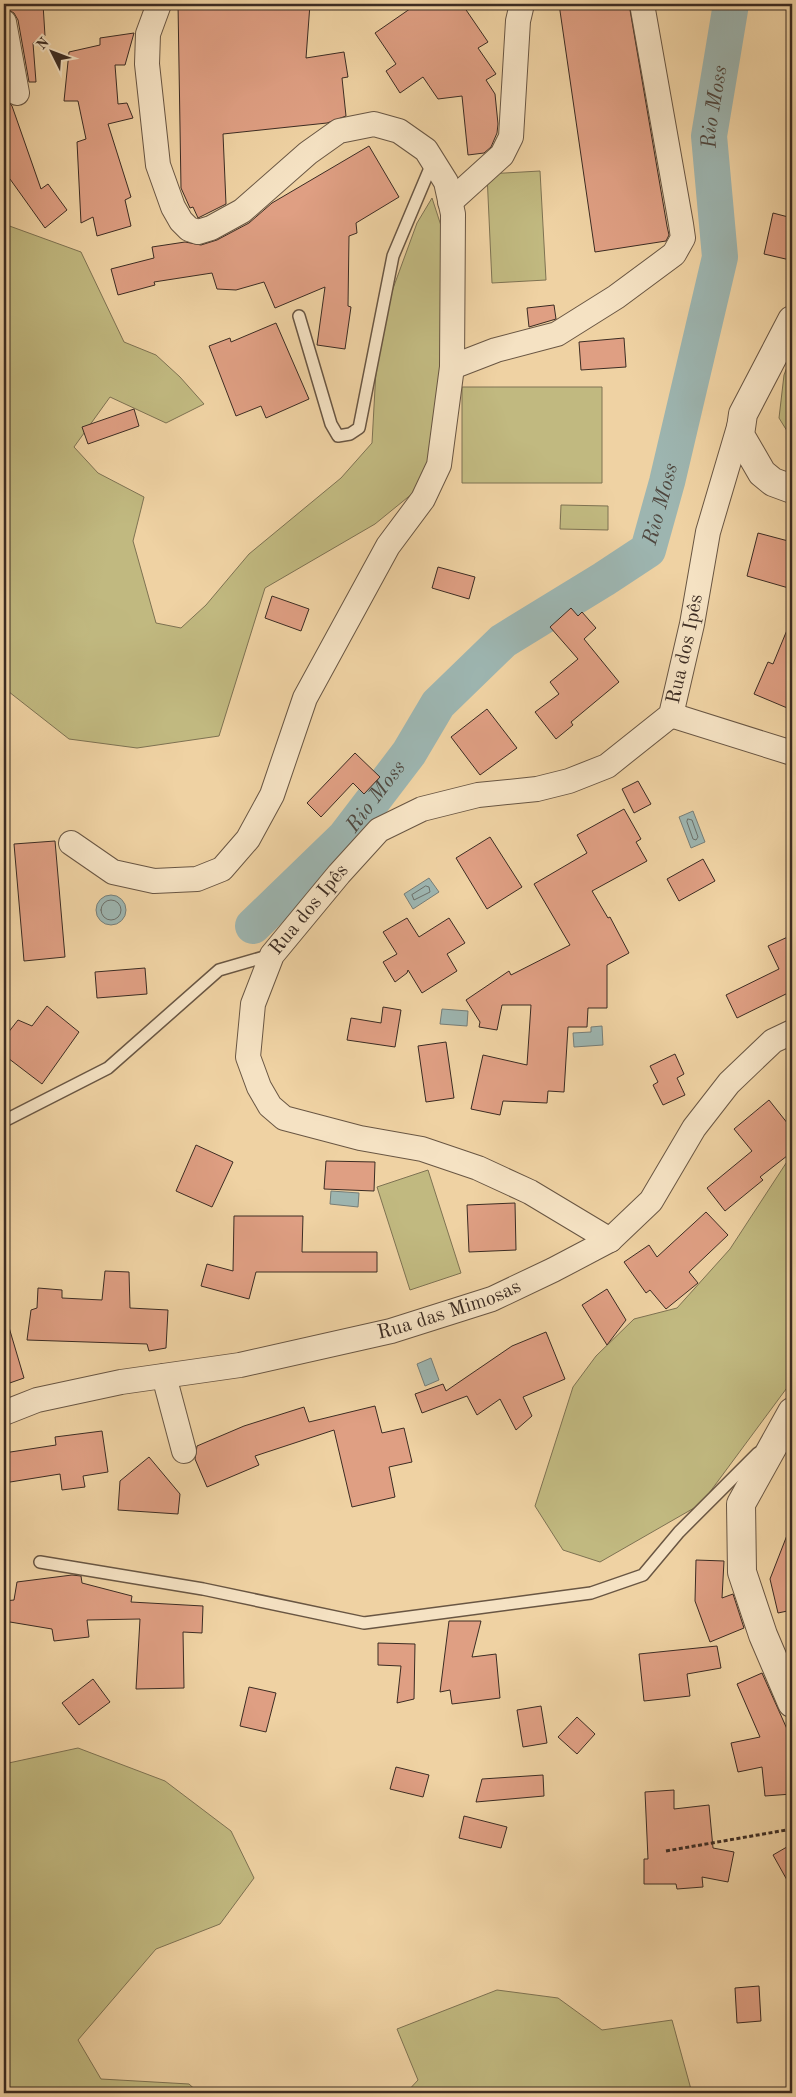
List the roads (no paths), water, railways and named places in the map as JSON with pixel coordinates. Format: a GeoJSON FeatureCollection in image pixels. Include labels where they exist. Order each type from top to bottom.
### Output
{"type":"FeatureCollection","features":[{"type":"Feature","properties":{"kind":"street"},"geometry":{"type":"LineString","coordinates":[[71,843],[113,872],[154,881],[197,879],[222,869],[248,839],[272,795],[305,698],[388,546],[424,499],[439,465],[452,367],[453,214],[446,182],[426,150],[399,131],[374,124],[339,131],[308,153],[242,211],[211,228],[198,232],[189,229],[173,207],[158,165],[147,64],[148,34],[159,4]]}},
{"type":"Feature","properties":{"kind":"street"},"geometry":{"type":"LineString","coordinates":[[450,202],[502,155],[511,137],[518,21],[522,4]]}},
{"type":"Feature","properties":{"kind":"street"},"geometry":{"type":"LineString","coordinates":[[452,367],[496,350],[557,334],[616,297],[674,254],[682,238],[642,4]]}},
{"type":"Feature","properties":{"kind":"street"},"geometry":{"type":"LineString","coordinates":[[4,22],[17,93]]}},
{"type":"Feature","properties":{"kind":"street"},"geometry":{"type":"LineString","coordinates":[[792,320],[743,414],[740,435],[752,459],[762,473],[773,482],[792,488]]}},
{"type":"Feature","properties":{"kind":"street","name":"Rua dos Ipês"},"geometry":{"type":"LineString","coordinates":[[610,1240],[530,1192],[478,1168],[422,1149],[351,1136],[284,1118],[270,1106],[259,1087],[248,1057],[253,1004],[272,955],[339,874],[379,830],[422,809],[478,795],[538,789],[569,781],[607,766],[671,715],[692,624],[708,532],[743,414]]}},
{"type":"Feature","properties":{"kind":"street"},"geometry":{"type":"LineString","coordinates":[[671,715],[792,753]]}},
{"type":"Feature","properties":{"kind":"street","name":"Rua das Mimosas"},"geometry":{"type":"LineString","coordinates":[[4,1413],[37,1400],[122,1382],[240,1366],[391,1330],[492,1299],[553,1270],[610,1240],[651,1201],[694,1128],[729,1083],[773,1041],[792,1032]]}},
{"type":"Feature","properties":{"kind":"street"},"geometry":{"type":"LineString","coordinates":[[164,1376],[184,1451]]}},
{"type":"Feature","properties":{"kind":"street"},"geometry":{"type":"LineString","coordinates":[[787,1420],[741,1504],[741,1514],[742,1572],[762,1635],[790,1688]]}},
{"type":"Feature","properties":{"kind":"lane"},"geometry":{"type":"LineString","coordinates":[[299,316],[331,424],[338,436],[350,434],[359,428],[393,256],[433,161]]}},
{"type":"Feature","properties":{"kind":"lane"},"geometry":{"type":"LineString","coordinates":[[4,1121],[108,1068],[219,970],[272,955]]}},
{"type":"Feature","properties":{"kind":"lane"},"geometry":{"type":"LineString","coordinates":[[40,1562],[203,1589],[364,1623],[591,1593],[643,1575],[678,1532],[787,1420]]}},
{"type":"Feature","properties":{"kind":"water"},"geometry":{"type":"Polygon","coordinates":[[[693,811],[705,842],[691,848],[679,817],[693,811]]]}},
{"type":"Feature","properties":{"kind":"water"},"geometry":{"type":"Polygon","coordinates":[[[429,878],[439,892],[413,909],[404,894],[429,878]]]}},
{"type":"Feature","properties":{"kind":"water"},"geometry":{"type":"Polygon","coordinates":[[[111,895],[122,899],[126,910],[122,921],[111,925],[100,921],[96,910],[100,899],[111,895]]]}},
{"type":"Feature","properties":{"kind":"water"},"geometry":{"type":"Polygon","coordinates":[[[442,1009],[468,1011],[467,1026],[440,1024],[442,1009]]]}},
{"type":"Feature","properties":{"kind":"water"},"geometry":{"type":"Polygon","coordinates":[[[602,1026],[603,1045],[574,1047],[573,1033],[591,1032],[591,1027],[602,1026]]]}},
{"type":"Feature","properties":{"kind":"water"},"geometry":{"type":"Polygon","coordinates":[[[331,1191],[359,1193],[358,1207],[330,1204],[331,1191]]]}},
{"type":"Feature","properties":{"kind":"water"},"geometry":{"type":"Polygon","coordinates":[[[431,1358],[439,1380],[425,1386],[417,1364],[431,1358]]]}},
{"type":"Feature","properties":{"kind":"waterway","name":"Rio Moss"},"geometry":{"type":"LineString","coordinates":[[253,926],[345,837],[409,753],[438,704],[503,641],[648,550],[667,482],[720,257],[709,136],[731,4]]}}]}
